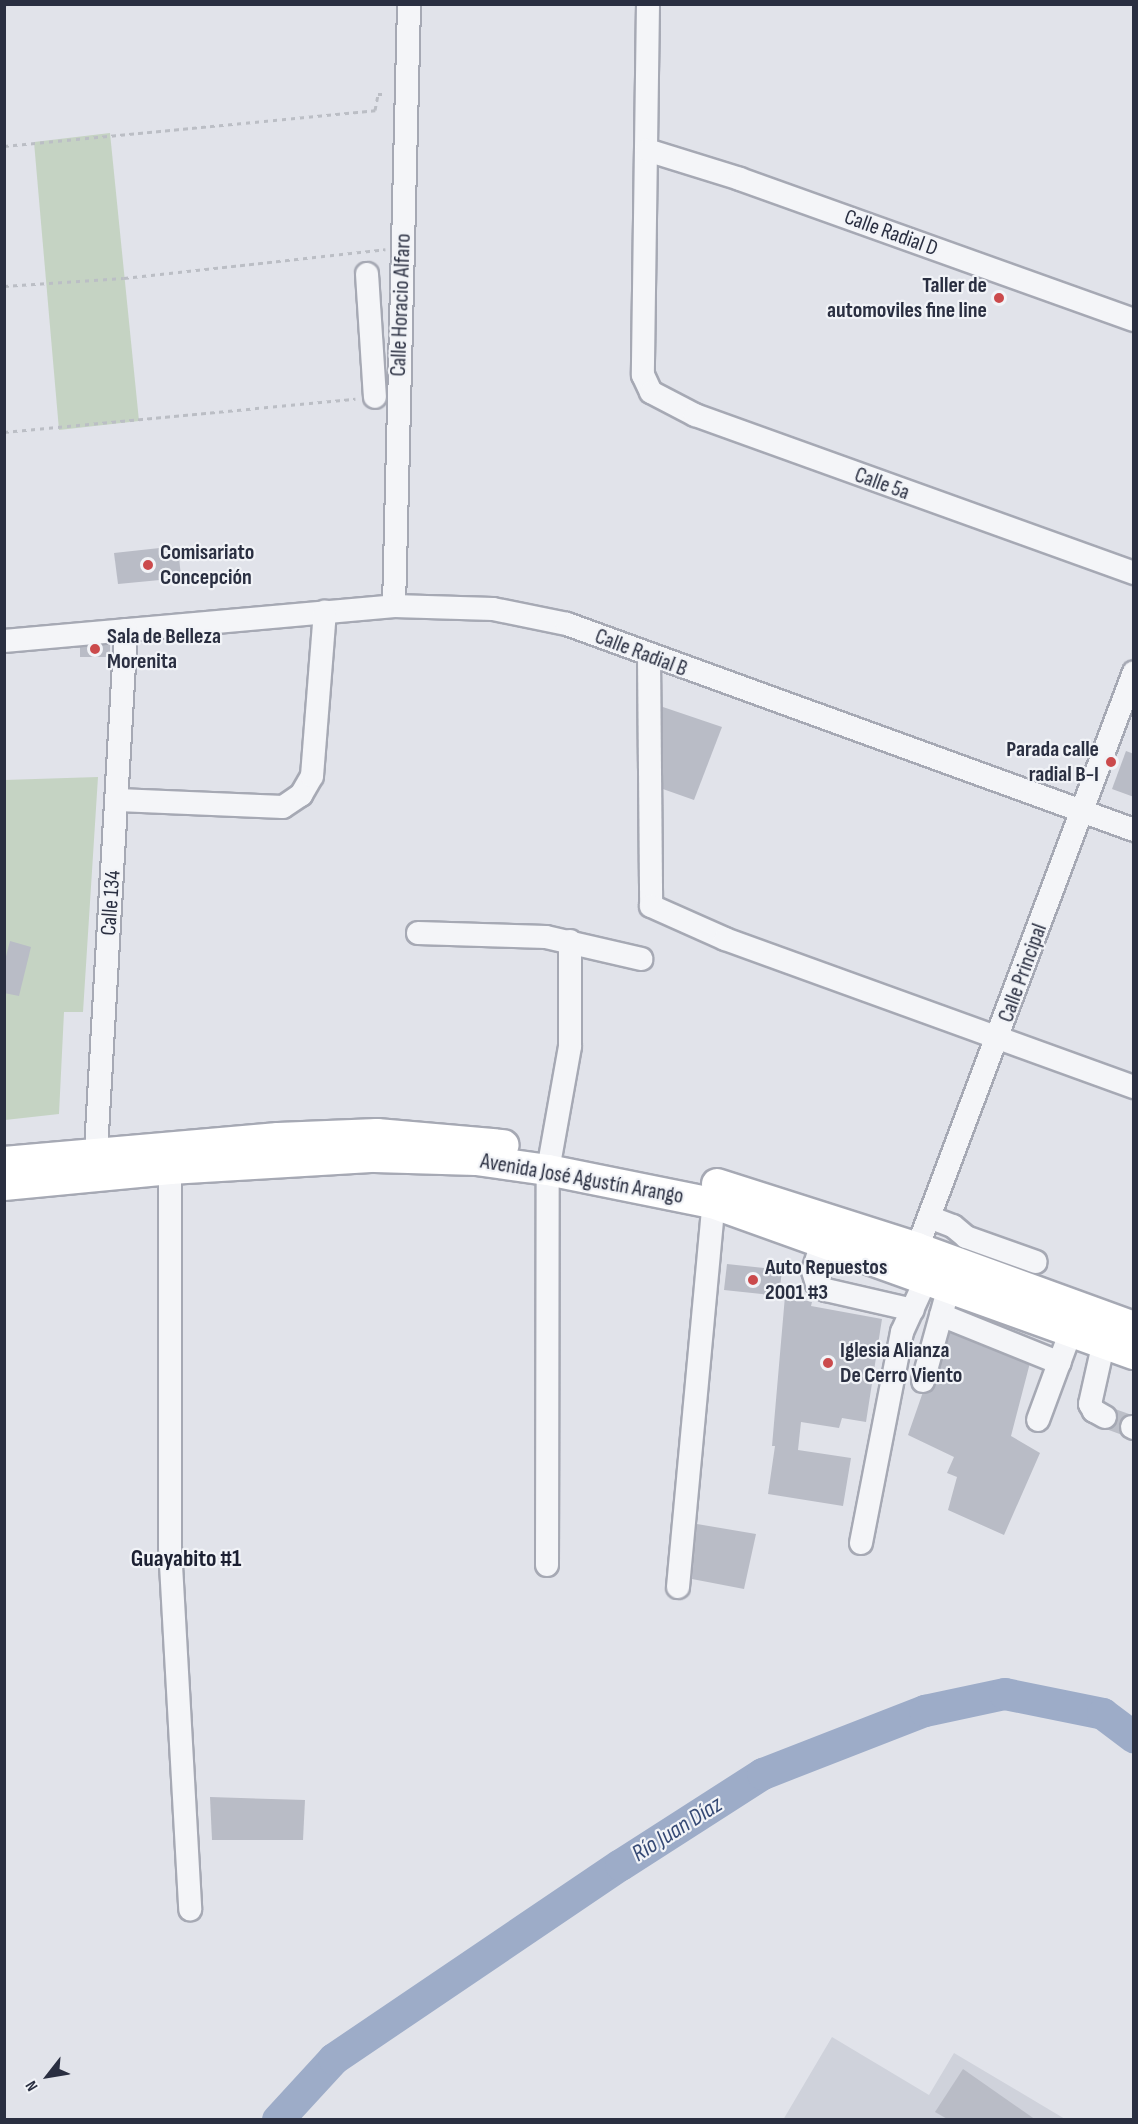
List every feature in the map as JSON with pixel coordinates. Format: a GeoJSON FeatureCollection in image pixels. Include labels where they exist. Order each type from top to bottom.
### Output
{"type":"FeatureCollection","features":[{"type":"Feature","properties":{"kind":"main road","name":"Avenida José Agustín Arango"},"geometry":{"type":"LineString","coordinates":[[4,1185],[95,1165],[377,1134],[473,1140],[549,1161],[714,1193],[932,1270],[990,1274],[1075,1319],[1115,1329],[1134,1354]]}},
{"type":"Feature","properties":{"kind":"main road","name":"Avenida José Agustín Arango"},"geometry":{"type":"LineString","coordinates":[[4,1162],[170,1169],[375,1157],[549,1161]]}},
{"type":"Feature","properties":{"kind":"street","name":"Calle Horacio Alfaro"},"geometry":{"type":"LineString","coordinates":[[394,606],[409,4]]}},
{"type":"Feature","properties":{"kind":"street"},"geometry":{"type":"LineString","coordinates":[[647,150],[648,4]]}},
{"type":"Feature","properties":{"kind":"street","name":"Calle Radial D"},"geometry":{"type":"LineString","coordinates":[[647,150],[740,179],[1134,320]]}},
{"type":"Feature","properties":{"kind":"street","name":"Calle 5a"},"geometry":{"type":"LineString","coordinates":[[647,150],[643,375],[651,392],[695,415],[1134,573]]}},
{"type":"Feature","properties":{"kind":"street"},"geometry":{"type":"LineString","coordinates":[[367,274],[375,386],[399,374]]}},
{"type":"Feature","properties":{"kind":"street","name":"Calle Radial B"},"geometry":{"type":"LineString","coordinates":[[4,641],[394,606],[494,609],[567,624],[649,657],[1134,830]]}},
{"type":"Feature","properties":{"kind":"street"},"geometry":{"type":"LineString","coordinates":[[118,800],[283,807],[301,795],[312,776],[325,612]]}},
{"type":"Feature","properties":{"kind":"street","name":"Calle 134"},"geometry":{"type":"LineString","coordinates":[[95,1165],[118,800],[126,630]]}},
{"type":"Feature","properties":{"kind":"street"},"geometry":{"type":"LineString","coordinates":[[649,657],[651,906],[725,939],[1134,1087]]}},
{"type":"Feature","properties":{"kind":"street","name":"Calle Principal"},"geometry":{"type":"LineString","coordinates":[[932,1270],[929,1217],[999,1038],[1134,672]]}},
{"type":"Feature","properties":{"kind":"street"},"geometry":{"type":"LineString","coordinates":[[418,933],[570,941],[641,958]]}},
{"type":"Feature","properties":{"kind":"street"},"geometry":{"type":"LineString","coordinates":[[546,1565],[549,1161],[570,1047],[570,941]]}},
{"type":"Feature","properties":{"kind":"street"},"geometry":{"type":"LineString","coordinates":[[170,1169],[170,1547],[190,1909]]}},
{"type":"Feature","properties":{"kind":"street"},"geometry":{"type":"LineString","coordinates":[[678,1587],[714,1193]]}},
{"type":"Feature","properties":{"kind":"street"},"geometry":{"type":"LineString","coordinates":[[929,1217],[953,1226],[966,1238],[990,1274],[1036,1262]]}},
{"type":"Feature","properties":{"kind":"street"},"geometry":{"type":"LineString","coordinates":[[826,1231],[813,1271],[821,1287],[914,1310]]}},
{"type":"Feature","properties":{"kind":"street"},"geometry":{"type":"LineString","coordinates":[[861,1543],[902,1332],[932,1270]]}},
{"type":"Feature","properties":{"kind":"street"},"geometry":{"type":"LineString","coordinates":[[923,1381],[941,1315],[932,1270]]}},
{"type":"Feature","properties":{"kind":"street"},"geometry":{"type":"LineString","coordinates":[[941,1315],[1060,1363]]}},
{"type":"Feature","properties":{"kind":"street"},"geometry":{"type":"LineString","coordinates":[[1038,1420],[1075,1319]]}},
{"type":"Feature","properties":{"kind":"street"},"geometry":{"type":"LineString","coordinates":[[1105,1417],[1090,1408],[1090,1404],[1115,1329]]}},
{"type":"Feature","properties":{"kind":"path"},"geometry":{"type":"LineString","coordinates":[[4,146],[375,110],[378,94],[406,93]]}},
{"type":"Feature","properties":{"kind":"path"},"geometry":{"type":"LineString","coordinates":[[4,286],[124,278],[404,247]]}},
{"type":"Feature","properties":{"kind":"path"},"geometry":{"type":"LineString","coordinates":[[4,432],[375,386]]}},
{"type":"Feature","properties":{"kind":"shaded area"},"geometry":{"type":"Polygon","coordinates":[[[832,2037],[929,2095],[954,2053],[1065,2119],[783,2120],[832,2037]]]}},
{"type":"Feature","properties":{"kind":"green space"},"geometry":{"type":"Polygon","coordinates":[[[110,133],[139,421],[59,430],[34,142],[110,133]]]}},
{"type":"Feature","properties":{"kind":"green space"},"geometry":{"type":"Polygon","coordinates":[[[98,777],[83,1012],[64,1012],[59,1114],[5,1120],[4,780],[98,777]]]}},
{"type":"Feature","properties":{"kind":"building","name":"Comisariato Concepción"},"geometry":{"type":"Polygon","coordinates":[[[178,546],[181,578],[118,584],[114,553],[178,546]]]}},
{"type":"Feature","properties":{"kind":"building","name":"Sala de Belleza Morenita"},"geometry":{"type":"Polygon","coordinates":[[[80,642],[110,642],[110,657],[80,657],[80,642]]]}},
{"type":"Feature","properties":{"kind":"building"},"geometry":{"type":"Polygon","coordinates":[[[660,706],[722,727],[694,800],[660,788],[660,706]]]}},
{"type":"Feature","properties":{"kind":"building"},"geometry":{"type":"Polygon","coordinates":[[[1126,751],[1134,754],[1134,797],[1112,789],[1126,751]]]}},
{"type":"Feature","properties":{"kind":"building"},"geometry":{"type":"Polygon","coordinates":[[[10,941],[31,947],[19,996],[4,993],[4,964],[10,941]]]}},
{"type":"Feature","properties":{"kind":"building","name":"Auto Repuestos 2001 #3"},"geometry":{"type":"Polygon","coordinates":[[[727,1264],[782,1270],[779,1296],[724,1290],[727,1264]]]}},
{"type":"Feature","properties":{"kind":"building","name":"Iglesia Alianza De Cerro Viento"},"geometry":{"type":"Polygon","coordinates":[[[785,1296],[812,1302],[811,1306],[882,1319],[866,1422],[842,1418],[839,1428],[801,1422],[798,1450],[851,1458],[843,1506],[768,1494],[775,1446],[772,1446],[785,1296]]]}},
{"type":"Feature","properties":{"kind":"building"},"geometry":{"type":"Polygon","coordinates":[[[948,1320],[1031,1359],[1011,1436],[1040,1453],[1004,1535],[948,1510],[957,1477],[947,1473],[954,1457],[908,1435],[948,1320]]]}},
{"type":"Feature","properties":{"kind":"building"},"geometry":{"type":"Polygon","coordinates":[[[697,1524],[756,1534],[744,1589],[692,1579],[697,1524]]]}},
{"type":"Feature","properties":{"kind":"building"},"geometry":{"type":"Polygon","coordinates":[[[210,1797],[305,1800],[303,1840],[212,1840],[210,1797]]]}},
{"type":"Feature","properties":{"kind":"building"},"geometry":{"type":"Polygon","coordinates":[[[963,2069],[1036,2120],[949,2120],[935,2112],[963,2069]]]}},
{"type":"Feature","properties":{"kind":"waterway","name":"Río Juan Díaz"},"geometry":{"type":"LineString","coordinates":[[278,2120],[334,2059],[621,1865],[763,1774],[925,1711],[1005,1694],[1103,1714],[1134,1737]]}},
{"type":"Feature","properties":{"kind":"tunnel"},"geometry":{"type":"LineString","coordinates":[[1105,1417],[1132,1427]]}},
{"type":"Feature","properties":{"kind":"place","name":"Taller de automoviles fine line"},"geometry":{"type":"Point","coordinates":[999,298]}},
{"type":"Feature","properties":{"kind":"place","name":"Comisariato Concepción"},"geometry":{"type":"Point","coordinates":[148,565]}},
{"type":"Feature","properties":{"kind":"place","name":"Sala de Belleza Morenita"},"geometry":{"type":"Point","coordinates":[95,649]}},
{"type":"Feature","properties":{"kind":"place","name":"Parada calle radial B-I"},"geometry":{"type":"Point","coordinates":[1111,762]}},
{"type":"Feature","properties":{"kind":"place","name":"Auto Repuestos 2001 #3"},"geometry":{"type":"Point","coordinates":[753,1280]}},
{"type":"Feature","properties":{"kind":"place","name":"Iglesia Alianza De Cerro Viento"},"geometry":{"type":"Point","coordinates":[828,1363]}},
{"type":"Feature","properties":{"kind":"district","name":"Guayabito #1"},"geometry":{"type":"Point","coordinates":[186,1559]}}]}
